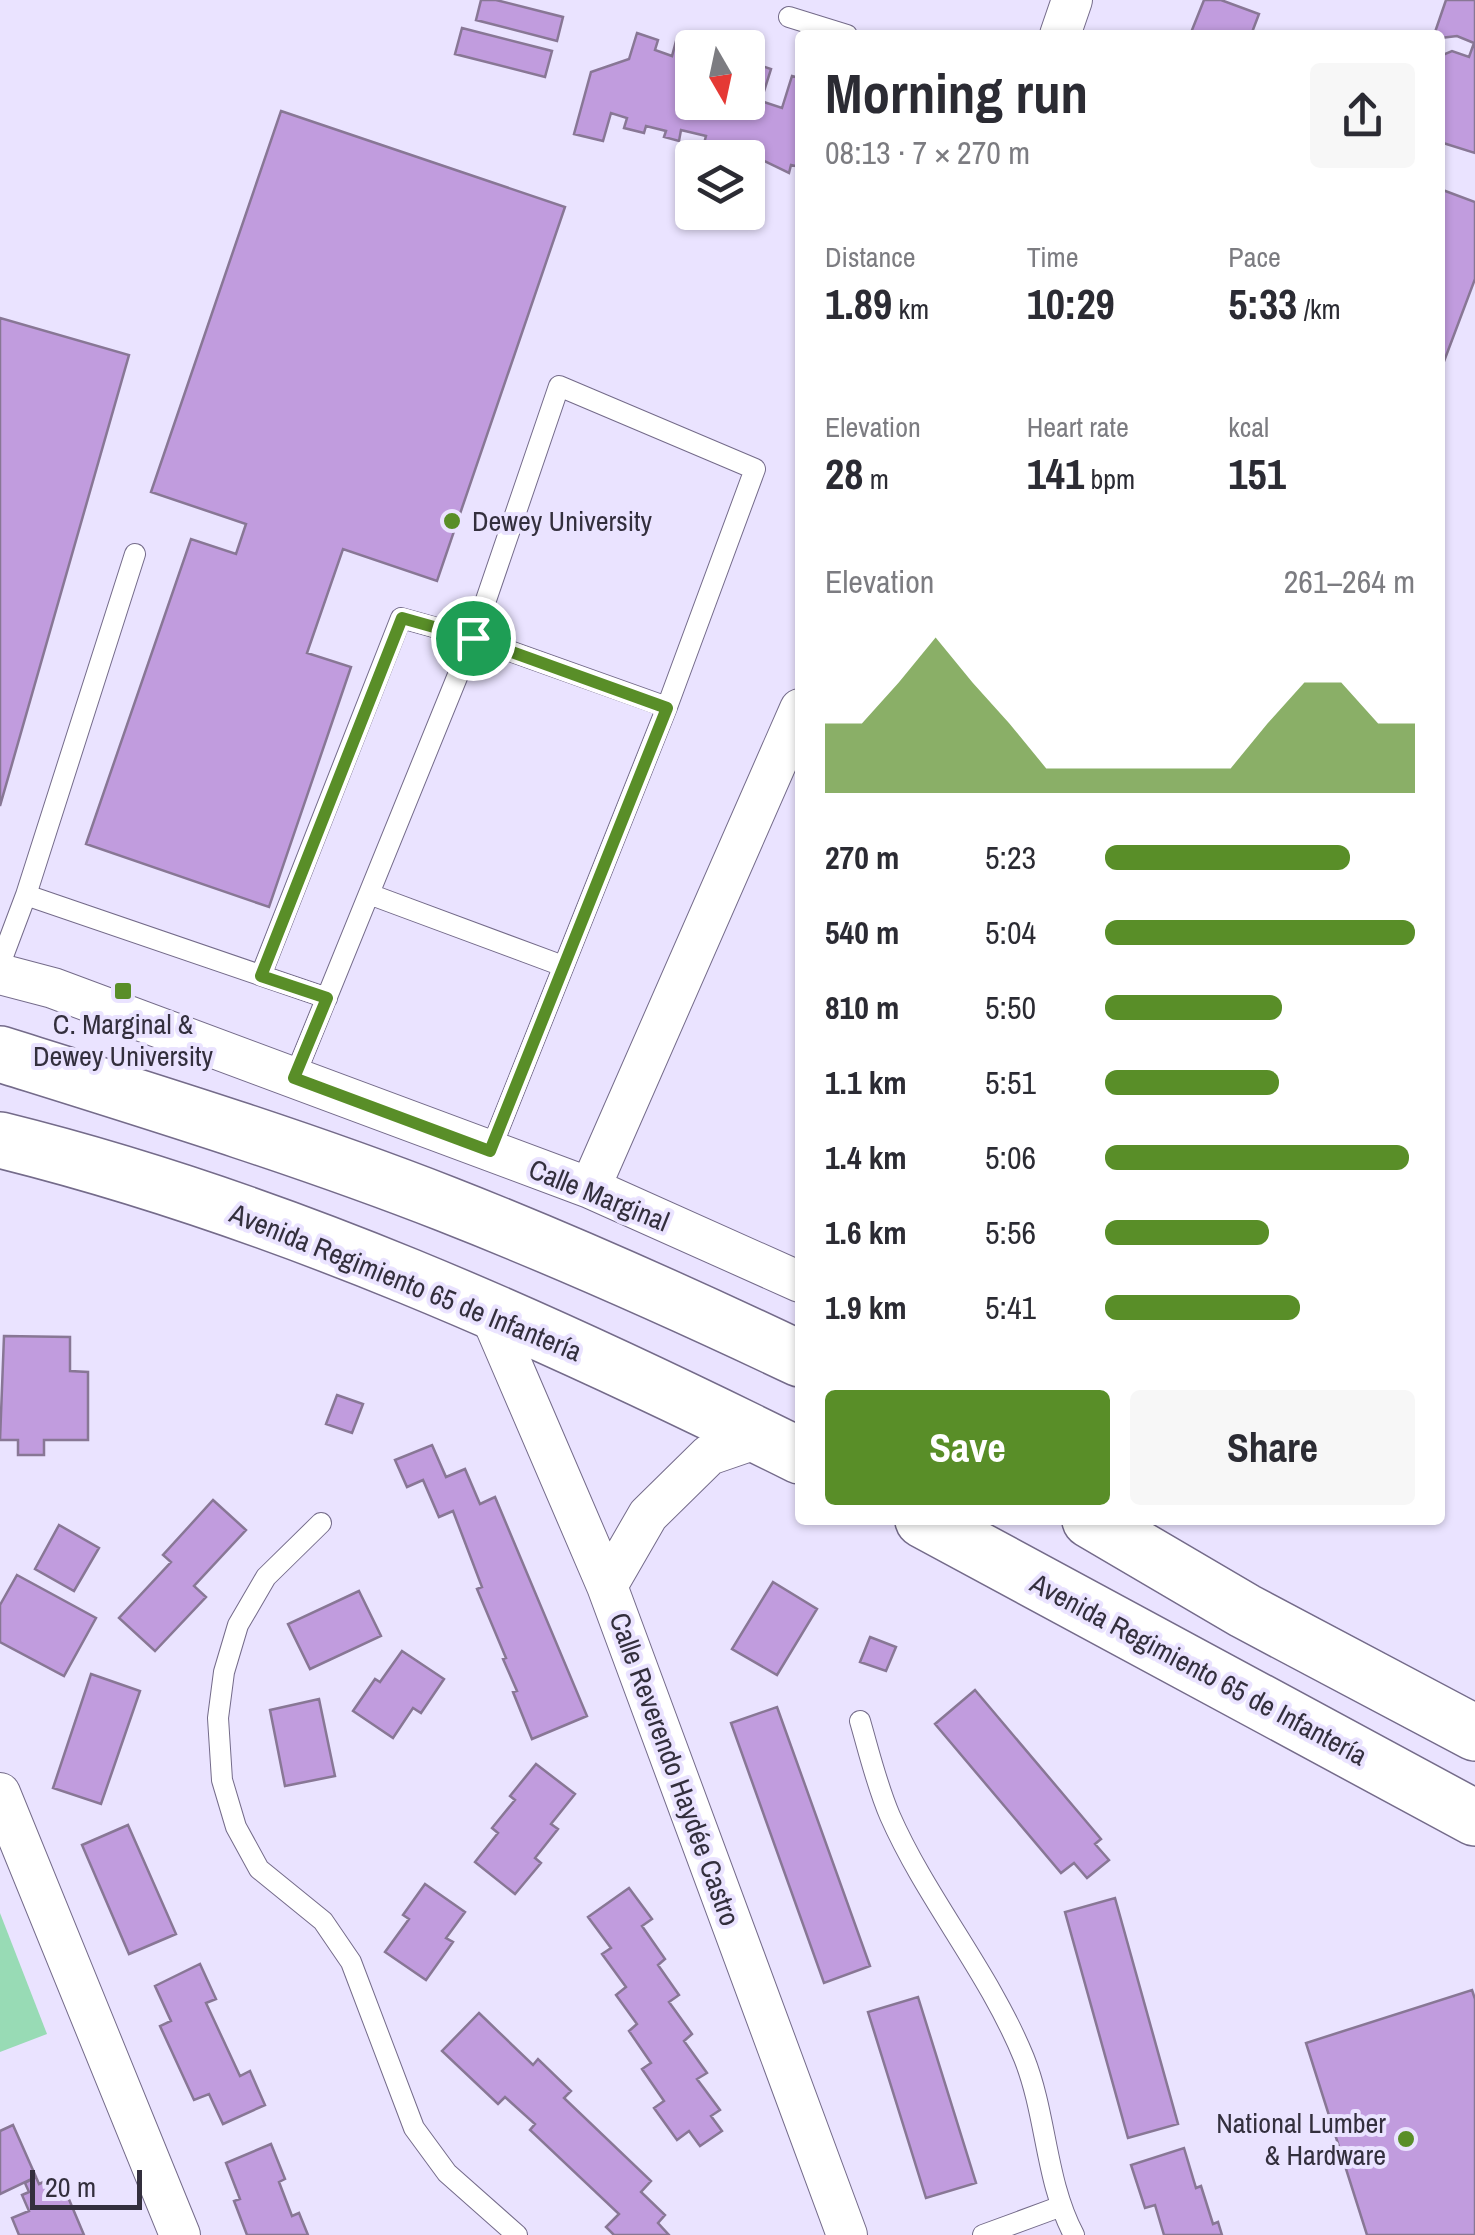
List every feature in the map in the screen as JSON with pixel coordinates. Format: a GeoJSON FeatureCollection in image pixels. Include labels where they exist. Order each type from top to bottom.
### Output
{"type":"FeatureCollection","features":[{"type":"Feature","properties":{"kind":"main road"},"geometry":{"type":"LineString","coordinates":[[0,1054],[200,1116],[444,1203],[662,1294],[795,1357]]}},
{"type":"Feature","properties":{"kind":"main road","name":"Avenida Regimiento 65 de Infantería"},"geometry":{"type":"LineString","coordinates":[[0,1140],[54,1153],[276,1225],[488,1310],[780,1446]]}},
{"type":"Feature","properties":{"kind":"main road","name":"Avenida Regimiento 65 de Infantería"},"geometry":{"type":"LineString","coordinates":[[932,1525],[1475,1818]]}},
{"type":"Feature","properties":{"kind":"main road"},"geometry":{"type":"LineString","coordinates":[[1099,1525],[1246,1611],[1475,1732]]}},
{"type":"Feature","properties":{"kind":"street"},"geometry":{"type":"LineString","coordinates":[[1062,30],[1072,0]]}},
{"type":"Feature","properties":{"kind":"street"},"geometry":{"type":"LineString","coordinates":[[590,1188],[795,719]]}},
{"type":"Feature","properties":{"kind":"street","name":"Calle Marginal"},"geometry":{"type":"LineString","coordinates":[[0,974],[53,988],[590,1188],[795,1280]]}},
{"type":"Feature","properties":{"kind":"street","name":"Calle Reverendo Haydée Castro"},"geometry":{"type":"LineString","coordinates":[[488,1310],[607,1586],[847,2235]]}},
{"type":"Feature","properties":{"kind":"street"},"geometry":{"type":"LineString","coordinates":[[607,1586],[648,1515],[709,1455],[780,1446]]}},
{"type":"Feature","properties":{"kind":"street"},"geometry":{"type":"LineString","coordinates":[[1148,1525],[1246,1611]]}},
{"type":"Feature","properties":{"kind":"street"},"geometry":{"type":"LineString","coordinates":[[0,1793],[180,2235]]}},
{"type":"Feature","properties":{"kind":"lane"},"geometry":{"type":"LineString","coordinates":[[789,17],[830,30]]}},
{"type":"Feature","properties":{"kind":"lane"},"geometry":{"type":"LineString","coordinates":[[294,1078],[473,638],[559,386],[755,468],[667,708],[490,1151]]}},
{"type":"Feature","properties":{"kind":"lane"},"geometry":{"type":"LineString","coordinates":[[0,964],[135,554]]}},
{"type":"Feature","properties":{"kind":"lane"},"geometry":{"type":"LineString","coordinates":[[261,976],[402,618],[473,638],[667,708]]}},
{"type":"Feature","properties":{"kind":"lane"},"geometry":{"type":"LineString","coordinates":[[26,894],[327,998]]}},
{"type":"Feature","properties":{"kind":"lane"},"geometry":{"type":"LineString","coordinates":[[369,894],[564,966]]}},
{"type":"Feature","properties":{"kind":"lane"},"geometry":{"type":"LineString","coordinates":[[321,1523],[266,1577],[238,1625],[224,1672],[218,1718],[222,1780],[236,1828],[259,1869],[323,1920],[351,1962],[414,2128],[447,2173],[517,2235]]}},
{"type":"Feature","properties":{"kind":"lane"},"geometry":{"type":"LineString","coordinates":[[860,1720],[888,1814],[1024,2059],[1059,2207],[1074,2235]]}},
{"type":"Feature","properties":{"kind":"lane"},"geometry":{"type":"LineString","coordinates":[[983,2235],[1059,2207]]}},
{"type":"Feature","properties":{"kind":"green space"},"geometry":{"type":"Polygon","coordinates":[[[0,1913],[47,2034],[0,2052],[0,1913]]]}},
{"type":"Feature","properties":{"kind":"building"},"geometry":{"type":"Polygon","coordinates":[[[481,0],[496,0],[563,17],[557,41],[476,20],[481,0]]]}},
{"type":"Feature","properties":{"kind":"building"},"geometry":{"type":"Polygon","coordinates":[[[1204,0],[1221,0],[1259,14],[1253,30],[1192,30],[1204,0]]]}},
{"type":"Feature","properties":{"kind":"building"},"geometry":{"type":"Polygon","coordinates":[[[1446,0],[1475,0],[1475,153],[1445,144],[1445,54],[1452,51],[1469,57],[1474,43],[1457,36],[1445,37],[1445,30],[1436,30],[1446,0]]]}},
{"type":"Feature","properties":{"kind":"building"},"geometry":{"type":"Polygon","coordinates":[[[462,28],[552,51],[545,77],[455,54],[462,28]]]}},
{"type":"Feature","properties":{"kind":"building"},"geometry":{"type":"Polygon","coordinates":[[[637,33],[658,40],[655,50],[672,56],[675,45],[675,120],[765,120],[765,102],[782,108],[792,76],[795,77],[795,166],[791,165],[789,173],[765,161],[765,140],[705,140],[706,136],[681,130],[679,140],[675,140],[664,137],[666,131],[646,126],[644,133],[624,128],[627,118],[611,113],[603,141],[574,134],[591,72],[629,59],[637,33]]]}},
{"type":"Feature","properties":{"kind":"building"},"geometry":{"type":"Polygon","coordinates":[[[765,67],[771,69],[765,88],[765,67]]]}},
{"type":"Feature","properties":{"kind":"building"},"geometry":{"type":"Polygon","coordinates":[[[281,111],[565,207],[437,581],[343,549],[307,653],[351,667],[269,907],[86,844],[191,539],[236,554],[246,524],[151,492],[281,111]]]}},
{"type":"Feature","properties":{"kind":"building"},"geometry":{"type":"Polygon","coordinates":[[[1445,191],[1475,202],[1475,279],[1445,359],[1445,191]]]}},
{"type":"Feature","properties":{"kind":"building"},"geometry":{"type":"Polygon","coordinates":[[[0,318],[129,355],[0,806],[0,318]]]}},
{"type":"Feature","properties":{"kind":"building"},"geometry":{"type":"Polygon","coordinates":[[[4,1336],[70,1337],[70,1371],[88,1372],[88,1440],[44,1440],[44,1455],[18,1455],[18,1440],[0,1440],[4,1336]]]}},
{"type":"Feature","properties":{"kind":"building"},"geometry":{"type":"Polygon","coordinates":[[[337,1395],[363,1404],[352,1433],[326,1424],[337,1395]]]}},
{"type":"Feature","properties":{"kind":"building"},"geometry":{"type":"Polygon","coordinates":[[[432,1445],[446,1477],[465,1469],[480,1504],[495,1497],[587,1716],[532,1739],[453,1511],[439,1517],[423,1480],[407,1487],[395,1460],[432,1445]]]}},
{"type":"Feature","properties":{"kind":"building"},"geometry":{"type":"Polygon","coordinates":[[[213,1500],[246,1530],[194,1586],[206,1597],[155,1651],[119,1618],[171,1562],[163,1555],[213,1500]]]}},
{"type":"Feature","properties":{"kind":"building"},"geometry":{"type":"Polygon","coordinates":[[[59,1525],[99,1548],[74,1591],[35,1569],[59,1525]]]}},
{"type":"Feature","properties":{"kind":"building"},"geometry":{"type":"Polygon","coordinates":[[[17,1575],[96,1618],[64,1676],[0,1642],[0,1605],[17,1575]]]}},
{"type":"Feature","properties":{"kind":"building"},"geometry":{"type":"Polygon","coordinates":[[[773,1582],[817,1609],[777,1675],[732,1649],[773,1582]]]}},
{"type":"Feature","properties":{"kind":"building"},"geometry":{"type":"Polygon","coordinates":[[[359,1591],[381,1636],[310,1669],[288,1624],[359,1591]]]}},
{"type":"Feature","properties":{"kind":"building"},"geometry":{"type":"Polygon","coordinates":[[[870,1637],[896,1647],[886,1671],[860,1662],[870,1637]]]}},
{"type":"Feature","properties":{"kind":"building"},"geometry":{"type":"Polygon","coordinates":[[[402,1651],[444,1679],[421,1713],[413,1708],[393,1738],[353,1711],[375,1679],[380,1682],[402,1651]]]}},
{"type":"Feature","properties":{"kind":"building"},"geometry":{"type":"Polygon","coordinates":[[[91,1674],[140,1691],[101,1804],[53,1788],[91,1674]]]}},
{"type":"Feature","properties":{"kind":"building"},"geometry":{"type":"Polygon","coordinates":[[[975,1690],[1101,1839],[1095,1844],[1109,1860],[1087,1878],[1074,1863],[1061,1873],[935,1724],[975,1690]]]}},
{"type":"Feature","properties":{"kind":"building"},"geometry":{"type":"Polygon","coordinates":[[[319,1699],[335,1776],[285,1786],[270,1710],[319,1699]]]}},
{"type":"Feature","properties":{"kind":"building"},"geometry":{"type":"Polygon","coordinates":[[[777,1707],[870,1966],[824,1983],[731,1723],[777,1707]]]}},
{"type":"Feature","properties":{"kind":"building"},"geometry":{"type":"Polygon","coordinates":[[[536,1764],[575,1794],[551,1824],[558,1829],[535,1858],[541,1863],[515,1894],[475,1862],[498,1833],[492,1828],[515,1800],[510,1796],[536,1764]]]}},
{"type":"Feature","properties":{"kind":"building"},"geometry":{"type":"Polygon","coordinates":[[[128,1825],[176,1934],[129,1954],[82,1845],[128,1825]]]}},
{"type":"Feature","properties":{"kind":"building"},"geometry":{"type":"Polygon","coordinates":[[[425,1884],[465,1912],[446,1938],[453,1942],[426,1980],[385,1952],[409,1919],[403,1915],[425,1884]]]}},
{"type":"Feature","properties":{"kind":"building"},"geometry":{"type":"Polygon","coordinates":[[[629,1888],[652,1919],[642,1926],[665,1959],[658,1965],[679,1995],[669,2002],[692,2034],[684,2041],[707,2073],[697,2079],[720,2110],[711,2116],[722,2131],[700,2146],[689,2131],[677,2140],[654,2108],[664,2101],[642,2069],[651,2063],[629,2031],[637,2024],[616,1995],[626,1987],[602,1954],[611,1948],[588,1917],[629,1888]]]}},
{"type":"Feature","properties":{"kind":"building"},"geometry":{"type":"Polygon","coordinates":[[[1115,1898],[1178,2124],[1128,2138],[1065,1912],[1115,1898]]]}},
{"type":"Feature","properties":{"kind":"building"},"geometry":{"type":"Polygon","coordinates":[[[200,1964],[216,1999],[206,2003],[240,2076],[250,2071],[265,2105],[223,2124],[209,2094],[194,2100],[160,2026],[171,2021],[155,1986],[200,1964]]]}},
{"type":"Feature","properties":{"kind":"building","name":"National Lumber & Hardware"},"geometry":{"type":"Polygon","coordinates":[[[1472,1990],[1475,2235],[1367,2235],[1306,2043],[1472,1990]]]}},
{"type":"Feature","properties":{"kind":"building"},"geometry":{"type":"Polygon","coordinates":[[[918,1997],[976,2183],[926,2198],[868,2012],[918,1997]]]}},
{"type":"Feature","properties":{"kind":"building"},"geometry":{"type":"Polygon","coordinates":[[[479,2013],[533,2065],[538,2059],[571,2091],[564,2098],[651,2181],[641,2192],[665,2215],[658,2223],[669,2235],[614,2235],[606,2227],[619,2214],[530,2130],[535,2124],[505,2097],[498,2104],[442,2051],[479,2013]]]}},
{"type":"Feature","properties":{"kind":"building"},"geometry":{"type":"Polygon","coordinates":[[[13,2125],[36,2177],[0,2194],[0,2131],[13,2125]]]}},
{"type":"Feature","properties":{"kind":"building"},"geometry":{"type":"Polygon","coordinates":[[[271,2144],[285,2179],[279,2182],[292,2216],[299,2213],[308,2235],[247,2235],[234,2201],[240,2199],[226,2163],[271,2144]]]}},
{"type":"Feature","properties":{"kind":"building"},"geometry":{"type":"Polygon","coordinates":[[[1184,2148],[1196,2188],[1201,2186],[1213,2224],[1218,2222],[1222,2235],[1164,2235],[1155,2205],[1145,2208],[1131,2165],[1184,2148]]]}},
{"type":"Feature","properties":{"kind":"building"},"geometry":{"type":"Polygon","coordinates":[[[36,2177],[39,2184],[50,2179],[56,2194],[65,2190],[84,2235],[19,2235],[12,2218],[29,2211],[22,2195],[29,2192],[25,2183],[36,2177]]]}},
{"type":"Feature","properties":{"kind":"place","name":"Dewey University"},"geometry":{"type":"Point","coordinates":[452,521]}},
{"type":"Feature","properties":{"kind":"place","name":"C. Marginal & Dewey University"},"geometry":{"type":"Point","coordinates":[123,991]}},
{"type":"Feature","properties":{"kind":"place","name":"National Lumber & Hardware"},"geometry":{"type":"Point","coordinates":[1406,2139]}},
{"type":"Feature","properties":{"kind":"route"},"geometry":{"type":"LineString","coordinates":[[402,618],[473,638],[667,708],[490,1151],[294,1078],[327,998],[261,976],[402,618]]}}]}
